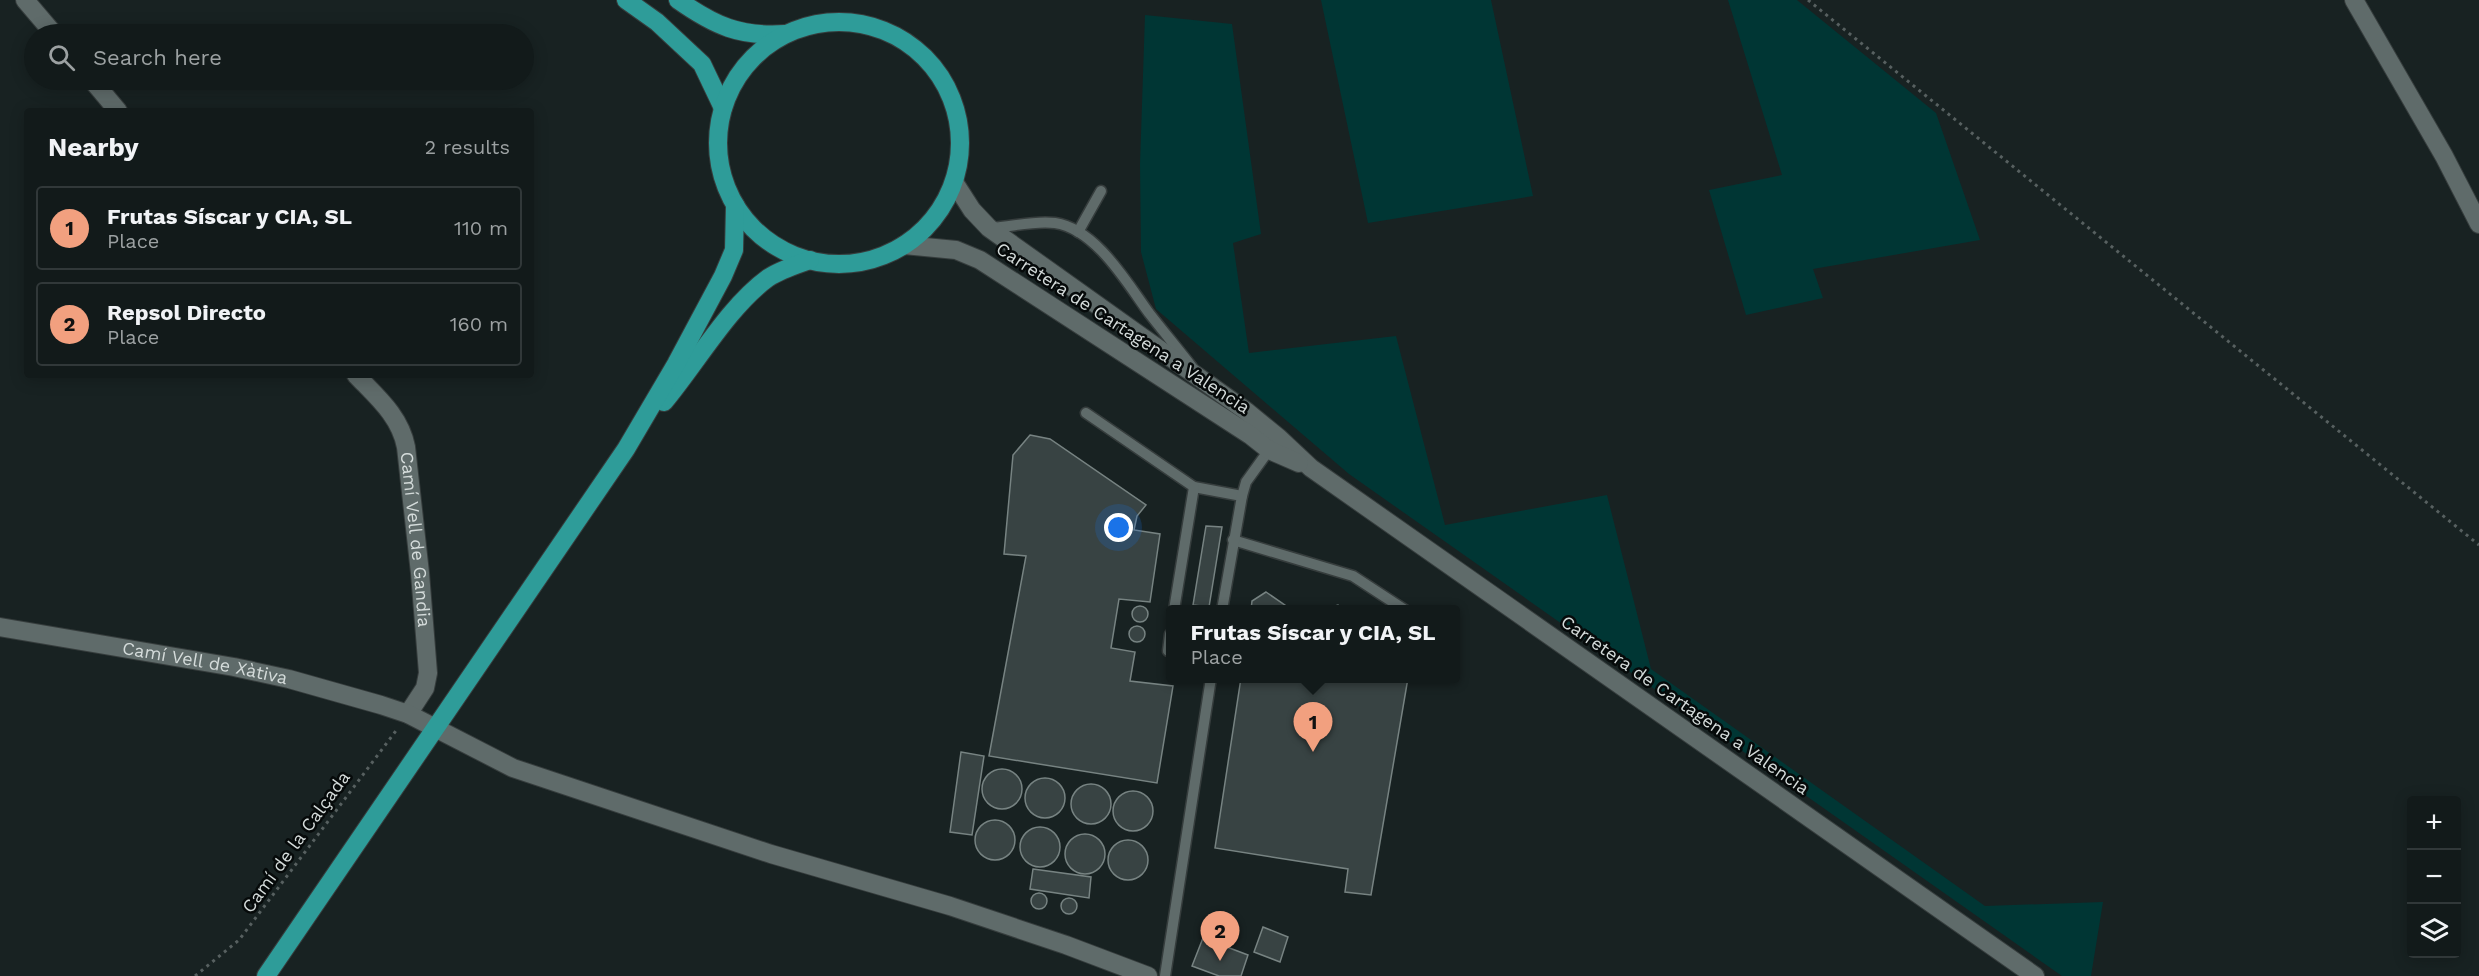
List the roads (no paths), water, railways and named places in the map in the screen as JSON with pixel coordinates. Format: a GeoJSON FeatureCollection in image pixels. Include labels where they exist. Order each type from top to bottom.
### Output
{"type":"FeatureCollection","features":[{"type":"Feature","properties":{"kind":"highway"},"geometry":{"type":"LineString","coordinates":[[626,0],[657,22],[702,64],[723,108]]}},
{"type":"Feature","properties":{"kind":"highway"},"geometry":{"type":"LineString","coordinates":[[678,0],[727,30],[758,36],[787,34],[829,22],[850,22],[872,27],[892,34],[911,46],[941,77],[958,117],[959,161],[954,182],[934,218],[921,232],[904,245],[882,256],[859,262],[834,264],[810,260],[788,252],[767,240],[735,205],[721,168],[718,148],[723,108],[736,81],[754,57],[787,34]]}},
{"type":"Feature","properties":{"kind":"highway"},"geometry":{"type":"LineString","coordinates":[[266,976],[626,449],[676,364],[723,276],[734,250],[735,205]]}},
{"type":"Feature","properties":{"kind":"highway"},"geometry":{"type":"LineString","coordinates":[[626,449],[688,373],[734,310],[770,277],[810,260]]}},
{"type":"Feature","properties":{"kind":"main road"},"geometry":{"type":"LineString","coordinates":[[25,0],[45,24]]}},
{"type":"Feature","properties":{"kind":"main road"},"geometry":{"type":"LineString","coordinates":[[2354,0],[2444,156],[2479,224]]}},
{"type":"Feature","properties":{"kind":"main road"},"geometry":{"type":"LineString","coordinates":[[100,90],[115,108]]}},
{"type":"Feature","properties":{"kind":"main road","name":"Carretera de Cartagena a Valencia"},"geometry":{"type":"LineString","coordinates":[[954,182],[972,210],[989,228],[1246,411],[1280,438],[1311,468],[2035,976]]}},
{"type":"Feature","properties":{"kind":"main road","name":"Carretera de Cartagena a Valencia"},"geometry":{"type":"LineString","coordinates":[[904,245],[956,250],[980,260],[1269,450],[1311,468]]}},
{"type":"Feature","properties":{"kind":"main road","name":"Camí Vell de Gandia"},"geometry":{"type":"LineString","coordinates":[[359,378],[397,420],[406,447],[428,673],[425,688],[408,714]]}},
{"type":"Feature","properties":{"kind":"main road","name":"Camí Vell de Xàtiva"},"geometry":{"type":"LineString","coordinates":[[0,627],[234,667],[290,680],[408,714],[513,768],[771,854],[950,906],[1066,945],[1148,976]]}},
{"type":"Feature","properties":{"kind":"lane"},"geometry":{"type":"LineString","coordinates":[[1078,232],[1101,191]]}},
{"type":"Feature","properties":{"kind":"lane"},"geometry":{"type":"LineString","coordinates":[[989,228],[1042,223],[1067,226],[1078,232],[1103,253],[1131,285],[1149,313],[1203,381]]}},
{"type":"Feature","properties":{"kind":"lane"},"geometry":{"type":"LineString","coordinates":[[1086,413],[1194,487],[1242,496]]}},
{"type":"Feature","properties":{"kind":"lane"},"geometry":{"type":"LineString","coordinates":[[1223,605],[1233,540],[1246,482],[1269,450]]}},
{"type":"Feature","properties":{"kind":"lane"},"geometry":{"type":"LineString","coordinates":[[1175,605],[1194,487]]}},
{"type":"Feature","properties":{"kind":"lane"},"geometry":{"type":"LineString","coordinates":[[1233,540],[1353,576],[1399,605]]}},
{"type":"Feature","properties":{"kind":"lane"},"geometry":{"type":"LineString","coordinates":[[1165,976],[1210,683]]}},
{"type":"Feature","properties":{"kind":"place","name":"Frutas Síscar y CIA, SL"},"geometry":{"type":"Point","coordinates":[1313,752]}},
{"type":"Feature","properties":{"kind":"place","name":"Repsol Directo"},"geometry":{"type":"Point","coordinates":[1220,961]}}]}
